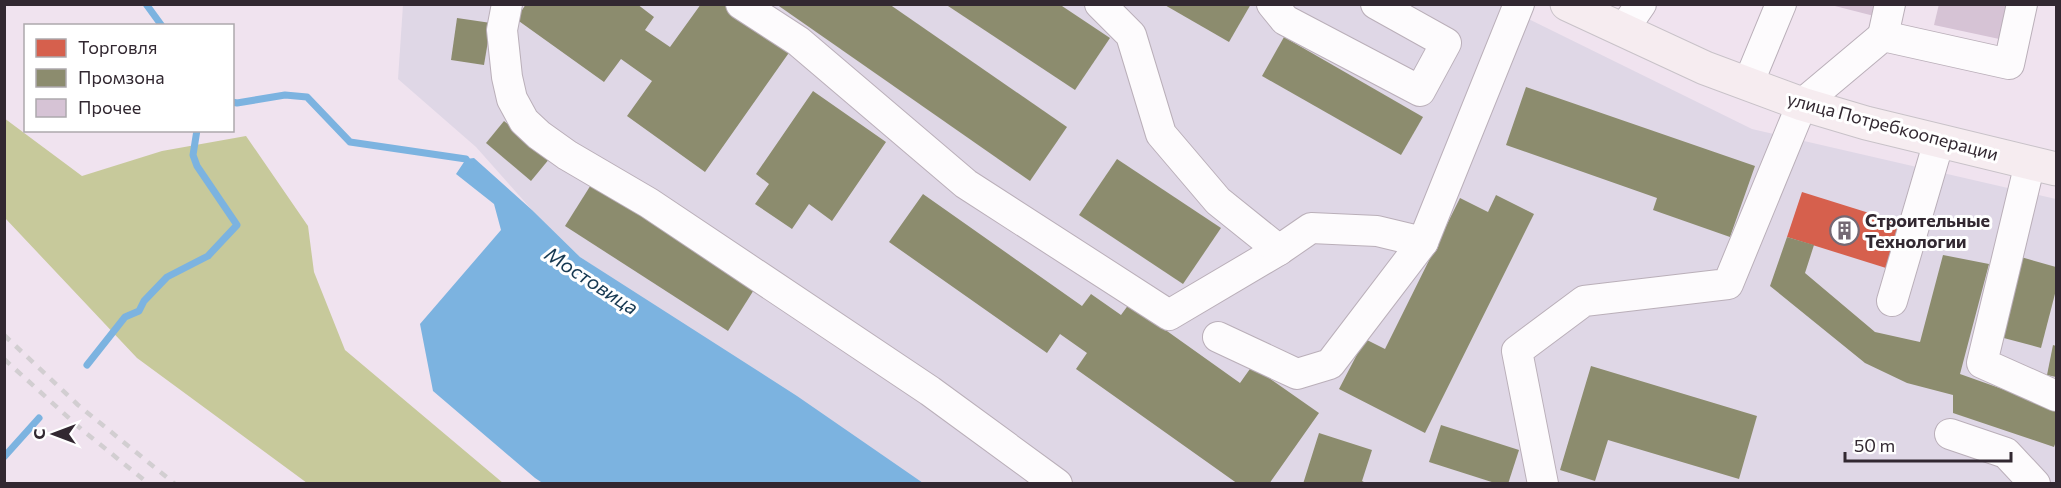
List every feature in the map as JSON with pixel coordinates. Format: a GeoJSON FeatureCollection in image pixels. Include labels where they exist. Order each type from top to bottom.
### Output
{"type":"FeatureCollection","features":[{"type":"Feature","properties":{"kind":"main road","name":"улица Потребкооперации"},"geometry":{"type":"LineString","coordinates":[[1567,4],[1632,17],[1705,68],[1802,104],[2043,166]]}},
{"type":"Feature","properties":{"kind":"lane"},"geometry":{"type":"LineString","coordinates":[[507,4],[502,30],[509,88],[512,99],[524,121],[539,135],[567,155],[650,203],[930,391],[1057,483]]}},
{"type":"Feature","properties":{"kind":"lane"},"geometry":{"type":"LineString","coordinates":[[741,4],[798,41],[966,184],[1169,315],[1279,250],[1311,228],[1377,231],[1423,242]]}},
{"type":"Feature","properties":{"kind":"lane"},"geometry":{"type":"LineString","coordinates":[[1100,4],[1131,35],[1161,134],[1218,201],[1279,250]]}},
{"type":"Feature","properties":{"kind":"lane"},"geometry":{"type":"LineString","coordinates":[[1283,10],[1420,91],[1446,43],[1376,4]]}},
{"type":"Feature","properties":{"kind":"lane"},"geometry":{"type":"LineString","coordinates":[[1218,337],[1297,374],[1330,364],[1423,242],[1519,4]]}},
{"type":"Feature","properties":{"kind":"lane"},"geometry":{"type":"LineString","coordinates":[[1748,84],[1781,4]]}},
{"type":"Feature","properties":{"kind":"lane"},"geometry":{"type":"LineString","coordinates":[[1542,483],[1517,351],[1584,301],[1728,284],[1802,104],[1883,36],[1890,4]]}},
{"type":"Feature","properties":{"kind":"lane"},"geometry":{"type":"LineString","coordinates":[[1883,36],[2009,64],[2022,4]]}},
{"type":"Feature","properties":{"kind":"lane"},"geometry":{"type":"LineString","coordinates":[[1892,301],[1939,141]]}},
{"type":"Feature","properties":{"kind":"lane"},"geometry":{"type":"LineString","coordinates":[[2043,166],[1982,363],[2056,396]]}},
{"type":"Feature","properties":{"kind":"lane"},"geometry":{"type":"LineString","coordinates":[[1950,434],[2006,453],[2035,483]]}},
{"type":"Feature","properties":{"kind":"shaded area"},"geometry":{"type":"Polygon","coordinates":[[[403,5],[1500,5],[1752,129],[2056,199],[2056,483],[920,483],[580,257],[532,210],[476,147],[398,79],[403,5]]]}},
{"type":"Feature","properties":{"kind":"green space"},"geometry":{"type":"Polygon","coordinates":[[[4,118],[82,176],[162,151],[246,136],[308,226],[314,272],[345,350],[503,483],[307,483],[137,358],[5,218],[4,118]]]}},
{"type":"Feature","properties":{"kind":"water"},"geometry":{"type":"Polygon","coordinates":[[[474,158],[580,257],[797,396],[923,483],[544,484],[535,478],[433,391],[420,324],[501,230],[494,204],[456,174],[466,159],[474,158]]]}},
{"type":"Feature","properties":{"kind":"building: Торговля","name":"Строительные Технологии"},"geometry":{"type":"Polygon","coordinates":[[[1802,192],[1901,223],[1886,268],[1787,237],[1802,192]]]}},
{"type":"Feature","properties":{"kind":"building: Промзона"},"geometry":{"type":"Polygon","coordinates":[[[526,4],[637,4],[654,17],[645,30],[670,47],[701,4],[733,4],[793,47],[705,172],[627,116],[652,81],[621,59],[604,82],[516,19],[526,4]]]}},
{"type":"Feature","properties":{"kind":"building: Промзона"},"geometry":{"type":"Polygon","coordinates":[[[776,4],[889,4],[1067,127],[1030,181],[776,4]]]}},
{"type":"Feature","properties":{"kind":"building: Промзона"},"geometry":{"type":"Polygon","coordinates":[[[945,4],[1059,4],[1110,38],[1075,90],[945,4]]]}},
{"type":"Feature","properties":{"kind":"building: Промзона"},"geometry":{"type":"Polygon","coordinates":[[[1163,4],[1251,4],[1229,42],[1163,4]]]}},
{"type":"Feature","properties":{"kind":"building: Промзона"},"geometry":{"type":"Polygon","coordinates":[[[457,18],[491,23],[484,65],[451,60],[457,18]]]}},
{"type":"Feature","properties":{"kind":"building: Промзона"},"geometry":{"type":"Polygon","coordinates":[[[1284,37],[1423,117],[1401,155],[1262,76],[1284,37]]]}},
{"type":"Feature","properties":{"kind":"building: Промзона"},"geometry":{"type":"Polygon","coordinates":[[[1526,87],[1755,166],[1730,237],[1653,210],[1657,198],[1506,145],[1526,87]]]}},
{"type":"Feature","properties":{"kind":"building: Промзона"},"geometry":{"type":"Polygon","coordinates":[[[813,91],[886,142],[832,221],[809,204],[792,229],[755,204],[769,184],[756,174],[813,91]]]}},
{"type":"Feature","properties":{"kind":"building: Промзона"},"geometry":{"type":"Polygon","coordinates":[[[504,121],[550,158],[531,181],[486,143],[504,121]]]}},
{"type":"Feature","properties":{"kind":"building: Промзона"},"geometry":{"type":"Polygon","coordinates":[[[1117,159],[1221,228],[1183,284],[1079,215],[1117,159]]]}},
{"type":"Feature","properties":{"kind":"building: Промзона"},"geometry":{"type":"Polygon","coordinates":[[[594,180],[757,285],[728,331],[565,226],[594,180]]]}},
{"type":"Feature","properties":{"kind":"building: Промзона"},"geometry":{"type":"Polygon","coordinates":[[[923,194],[1082,306],[1091,294],[1121,315],[1129,304],[1240,383],[1252,366],[1319,413],[1269,484],[1238,484],[1076,369],[1087,353],[1060,334],[1047,353],[889,242],[923,194]]]}},
{"type":"Feature","properties":{"kind":"building: Промзона"},"geometry":{"type":"Polygon","coordinates":[[[1496,195],[1534,214],[1425,433],[1339,389],[1365,339],[1385,349],[1460,198],[1488,212],[1496,195]]]}},
{"type":"Feature","properties":{"kind":"building: Промзона"},"geometry":{"type":"Polygon","coordinates":[[[1787,237],[1814,245],[1805,273],[1875,332],[1920,342],[1943,255],[1989,264],[1960,374],[2056,408],[2054,447],[1953,413],[1953,395],[1907,383],[1865,363],[1770,286],[1787,237]]]}},
{"type":"Feature","properties":{"kind":"building: Промзона"},"geometry":{"type":"Polygon","coordinates":[[[2021,257],[2056,267],[2056,290],[2041,348],[2000,337],[2021,257]]]}},
{"type":"Feature","properties":{"kind":"building: Промзона"},"geometry":{"type":"Polygon","coordinates":[[[2053,345],[2056,346],[2056,377],[2047,375],[2053,345]]]}},
{"type":"Feature","properties":{"kind":"building: Промзона"},"geometry":{"type":"Polygon","coordinates":[[[1591,366],[1757,416],[1739,479],[1608,440],[1595,481],[1560,470],[1591,366]]]}},
{"type":"Feature","properties":{"kind":"building: Промзона"},"geometry":{"type":"Polygon","coordinates":[[[1441,425],[1519,450],[1508,484],[1498,484],[1429,462],[1441,425]]]}},
{"type":"Feature","properties":{"kind":"building: Промзона"},"geometry":{"type":"Polygon","coordinates":[[[1319,433],[1372,450],[1362,481],[1368,484],[1303,484],[1319,433]]]}},
{"type":"Feature","properties":{"kind":"building: Прочее"},"geometry":{"type":"Polygon","coordinates":[[[1939,4],[2012,4],[2004,40],[1934,25],[1939,4]]]}},
{"type":"Feature","properties":{"kind":"building: Прочее"},"geometry":{"type":"Polygon","coordinates":[[[1831,5],[1881,5],[1878,17],[1831,5]]]}},
{"type":"Feature","properties":{"kind":"waterway","name":"Мостовица"},"geometry":{"type":"LineString","coordinates":[[146,4],[161,24]]}},
{"type":"Feature","properties":{"kind":"waterway","name":"Мостовица"},"geometry":{"type":"LineString","coordinates":[[234,102],[285,95],[307,97],[350,142],[466,159],[470,166]]}},
{"type":"Feature","properties":{"kind":"waterway"},"geometry":{"type":"LineString","coordinates":[[87,365],[125,317],[139,311],[144,301],[167,277],[208,256],[237,225],[197,166],[193,155],[197,132]]}},
{"type":"Feature","properties":{"kind":"waterway"},"geometry":{"type":"LineString","coordinates":[[4,457],[39,418]]}},
{"type":"Feature","properties":{"kind":"railway"},"geometry":{"type":"LineString","coordinates":[[4,335],[78,405],[175,484]]}},
{"type":"Feature","properties":{"kind":"railway"},"geometry":{"type":"LineString","coordinates":[[4,359],[81,429],[149,484]]}},
{"type":"Feature","properties":{"kind":"place","name":"Строительные Технологии"},"geometry":{"type":"Point","coordinates":[1844,230]}}]}
